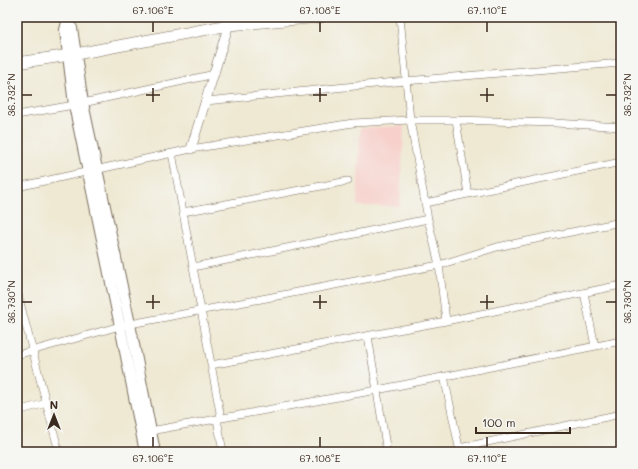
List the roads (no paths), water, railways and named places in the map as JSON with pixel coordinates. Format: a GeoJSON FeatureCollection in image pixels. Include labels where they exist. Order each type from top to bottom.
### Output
{"type":"FeatureCollection","features":[{"type":"Feature","properties":{"kind":"main road"},"geometry":{"type":"LineString","coordinates":[[17,63],[72,54],[230,21],[321,17]]}},
{"type":"Feature","properties":{"kind":"main road"},"geometry":{"type":"LineString","coordinates":[[67,19],[65,30],[72,54],[78,104],[125,325],[155,452]]}},
{"type":"Feature","properties":{"kind":"main road"},"geometry":{"type":"LineString","coordinates":[[125,325],[145,452]]}},
{"type":"Feature","properties":{"kind":"street"},"geometry":{"type":"LineString","coordinates":[[400,17],[405,81],[410,120],[428,220],[439,265],[446,321]]}},
{"type":"Feature","properties":{"kind":"street"},"geometry":{"type":"LineString","coordinates":[[191,149],[230,21]]}},
{"type":"Feature","properties":{"kind":"street"},"geometry":{"type":"LineString","coordinates":[[206,101],[405,81],[621,63]]}},
{"type":"Feature","properties":{"kind":"street"},"geometry":{"type":"LineString","coordinates":[[17,115],[78,104],[215,74]]}},
{"type":"Feature","properties":{"kind":"street"},"geometry":{"type":"LineString","coordinates":[[17,187],[191,149],[353,123],[410,120],[456,120],[621,127]]}},
{"type":"Feature","properties":{"kind":"street"},"geometry":{"type":"LineString","coordinates":[[456,120],[468,194]]}},
{"type":"Feature","properties":{"kind":"street"},"geometry":{"type":"LineString","coordinates":[[172,153],[212,366],[223,452]]}},
{"type":"Feature","properties":{"kind":"street"},"geometry":{"type":"LineString","coordinates":[[425,204],[621,162]]}},
{"type":"Feature","properties":{"kind":"street"},"geometry":{"type":"LineString","coordinates":[[183,212],[348,181]]}},
{"type":"Feature","properties":{"kind":"street"},"geometry":{"type":"LineString","coordinates":[[193,267],[428,220]]}},
{"type":"Feature","properties":{"kind":"street"},"geometry":{"type":"LineString","coordinates":[[17,355],[125,325],[439,265],[497,247],[621,222]]}},
{"type":"Feature","properties":{"kind":"street"},"geometry":{"type":"LineString","coordinates":[[212,366],[446,321],[621,285]]}},
{"type":"Feature","properties":{"kind":"street"},"geometry":{"type":"LineString","coordinates":[[584,292],[596,346]]}},
{"type":"Feature","properties":{"kind":"street"},"geometry":{"type":"LineString","coordinates":[[17,294],[59,452]]}},
{"type":"Feature","properties":{"kind":"street"},"geometry":{"type":"LineString","coordinates":[[368,336],[387,452]]}},
{"type":"Feature","properties":{"kind":"street"},"geometry":{"type":"LineString","coordinates":[[150,431],[377,390],[621,341]]}},
{"type":"Feature","properties":{"kind":"street"},"geometry":{"type":"LineString","coordinates":[[444,376],[459,450],[621,414]]}},
{"type":"Feature","properties":{"kind":"street"},"geometry":{"type":"LineString","coordinates":[[17,412],[47,403]]}}]}
